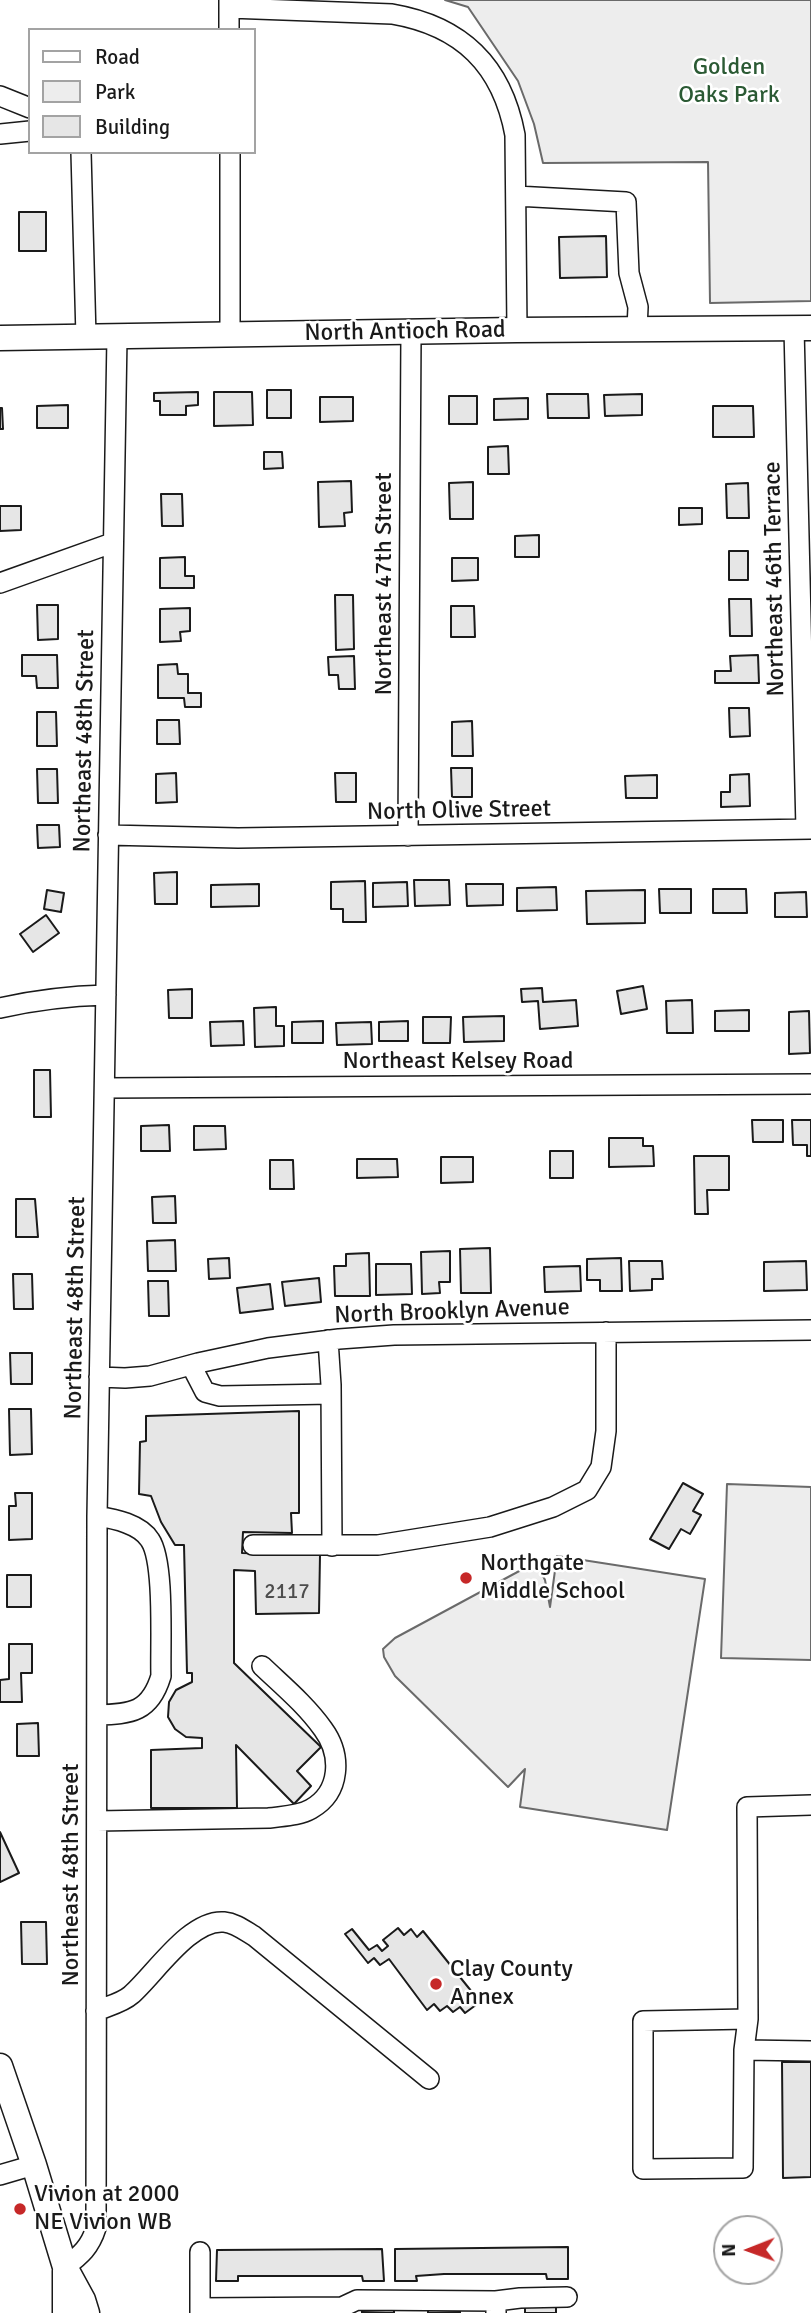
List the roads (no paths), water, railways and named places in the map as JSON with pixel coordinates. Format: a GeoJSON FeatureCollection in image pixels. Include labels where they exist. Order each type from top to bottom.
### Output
{"type":"FeatureCollection","features":[{"type":"Feature","properties":{"kind":"main road","name":"North Antioch Road"},"geometry":{"type":"LineString","coordinates":[[0,338],[802,328]]}},
{"type":"Feature","properties":{"kind":"main road"},"geometry":{"type":"LineString","coordinates":[[0,2066],[65,2267],[87,2313]]}},
{"type":"Feature","properties":{"kind":"main road"},"geometry":{"type":"LineString","coordinates":[[65,2267],[65,2313]]}},
{"type":"Feature","properties":{"kind":"street"},"geometry":{"type":"LineString","coordinates":[[229,28],[229,4],[392,15],[426,22],[457,37],[474,51],[491,70],[502,90],[511,112],[515,135],[517,330]]}},
{"type":"Feature","properties":{"kind":"street"},"geometry":{"type":"LineString","coordinates":[[0,96],[28,107]]}},
{"type":"Feature","properties":{"kind":"street"},"geometry":{"type":"LineString","coordinates":[[0,134],[28,131]]}},
{"type":"Feature","properties":{"kind":"street"},"geometry":{"type":"LineString","coordinates":[[81,154],[86,337]]}},
{"type":"Feature","properties":{"kind":"street"},"geometry":{"type":"LineString","coordinates":[[230,154],[230,334]]}},
{"type":"Feature","properties":{"kind":"street"},"geometry":{"type":"LineString","coordinates":[[516,196],[626,202],[629,274],[638,307],[637,329]]}},
{"type":"Feature","properties":{"kind":"street","name":"Northeast 46th Terrace"},"geometry":{"type":"LineString","coordinates":[[802,328],[808,829]]}},
{"type":"Feature","properties":{"kind":"street","name":"Northeast 47th Street"},"geometry":{"type":"LineString","coordinates":[[408,836],[411,333]]}},
{"type":"Feature","properties":{"kind":"street","name":"Northeast 48th Street"},"geometry":{"type":"LineString","coordinates":[[65,2267],[85,2253],[96,2228],[97,1516],[117,337]]}},
{"type":"Feature","properties":{"kind":"street"},"geometry":{"type":"LineString","coordinates":[[0,583],[112,543]]}},
{"type":"Feature","properties":{"kind":"street","name":"North Olive Street"},"geometry":{"type":"LineString","coordinates":[[108,835],[238,838],[808,829]]}},
{"type":"Feature","properties":{"kind":"street"},"geometry":{"type":"LineString","coordinates":[[0,1008],[68,996],[106,995]]}},
{"type":"Feature","properties":{"kind":"street","name":"Northeast Kelsey Road"},"geometry":{"type":"LineString","coordinates":[[105,1088],[811,1084]]}},
{"type":"Feature","properties":{"kind":"street","name":"North Brooklyn Avenue"},"geometry":{"type":"LineString","coordinates":[[99,1377],[150,1376],[268,1348],[394,1335],[811,1330]]}},
{"type":"Feature","properties":{"kind":"street"},"geometry":{"type":"LineString","coordinates":[[253,1545],[377,1545],[490,1527],[553,1507],[587,1490],[601,1467],[607,1431],[606,1332]]}},
{"type":"Feature","properties":{"kind":"street"},"geometry":{"type":"LineString","coordinates":[[328,1340],[332,1546]]}},
{"type":"Feature","properties":{"kind":"street"},"geometry":{"type":"LineString","coordinates":[[191,1365],[205,1392],[220,1396],[331,1394]]}},
{"type":"Feature","properties":{"kind":"street"},"geometry":{"type":"LineString","coordinates":[[97,1516],[136,1527],[149,1538],[159,1558],[161,1676],[156,1693],[145,1706],[134,1711],[97,1714]]}},
{"type":"Feature","properties":{"kind":"street"},"geometry":{"type":"LineString","coordinates":[[97,1821],[269,1818],[297,1815],[324,1799],[334,1787],[337,1768],[334,1751],[325,1731],[312,1714],[262,1666]]}},
{"type":"Feature","properties":{"kind":"street"},"geometry":{"type":"LineString","coordinates":[[748,2019],[643,2021],[643,2169],[743,2168],[744,2050],[748,2019],[747,1807],[811,1805]]}},
{"type":"Feature","properties":{"kind":"street"},"geometry":{"type":"LineString","coordinates":[[96,2011],[130,1996],[189,1936],[202,1927],[222,1922],[237,1925],[429,2079]]}},
{"type":"Feature","properties":{"kind":"street"},"geometry":{"type":"LineString","coordinates":[[744,2050],[811,2051]]}},
{"type":"Feature","properties":{"kind":"street"},"geometry":{"type":"LineString","coordinates":[[0,2175],[34,2165]]}},
{"type":"Feature","properties":{"kind":"street"},"geometry":{"type":"LineString","coordinates":[[200,2252],[200,2311],[342,2310],[357,2300],[496,2307],[520,2298],[567,2297]]}},
{"type":"Feature","properties":{"kind":"place","name":"Northgate Middle School"},"geometry":{"type":"Point","coordinates":[466,1578]}},
{"type":"Feature","properties":{"kind":"place","name":"Clay County Annex"},"geometry":{"type":"Point","coordinates":[436,1984]}},
{"type":"Feature","properties":{"kind":"place","name":"Vivion at 2000 NE Vivion WB"},"geometry":{"type":"Point","coordinates":[20,2209]}},
{"type":"Feature","properties":{"kind":"park label","name":"Golden Oaks Park"},"geometry":{"type":"Point","coordinates":[729,82]}}]}
